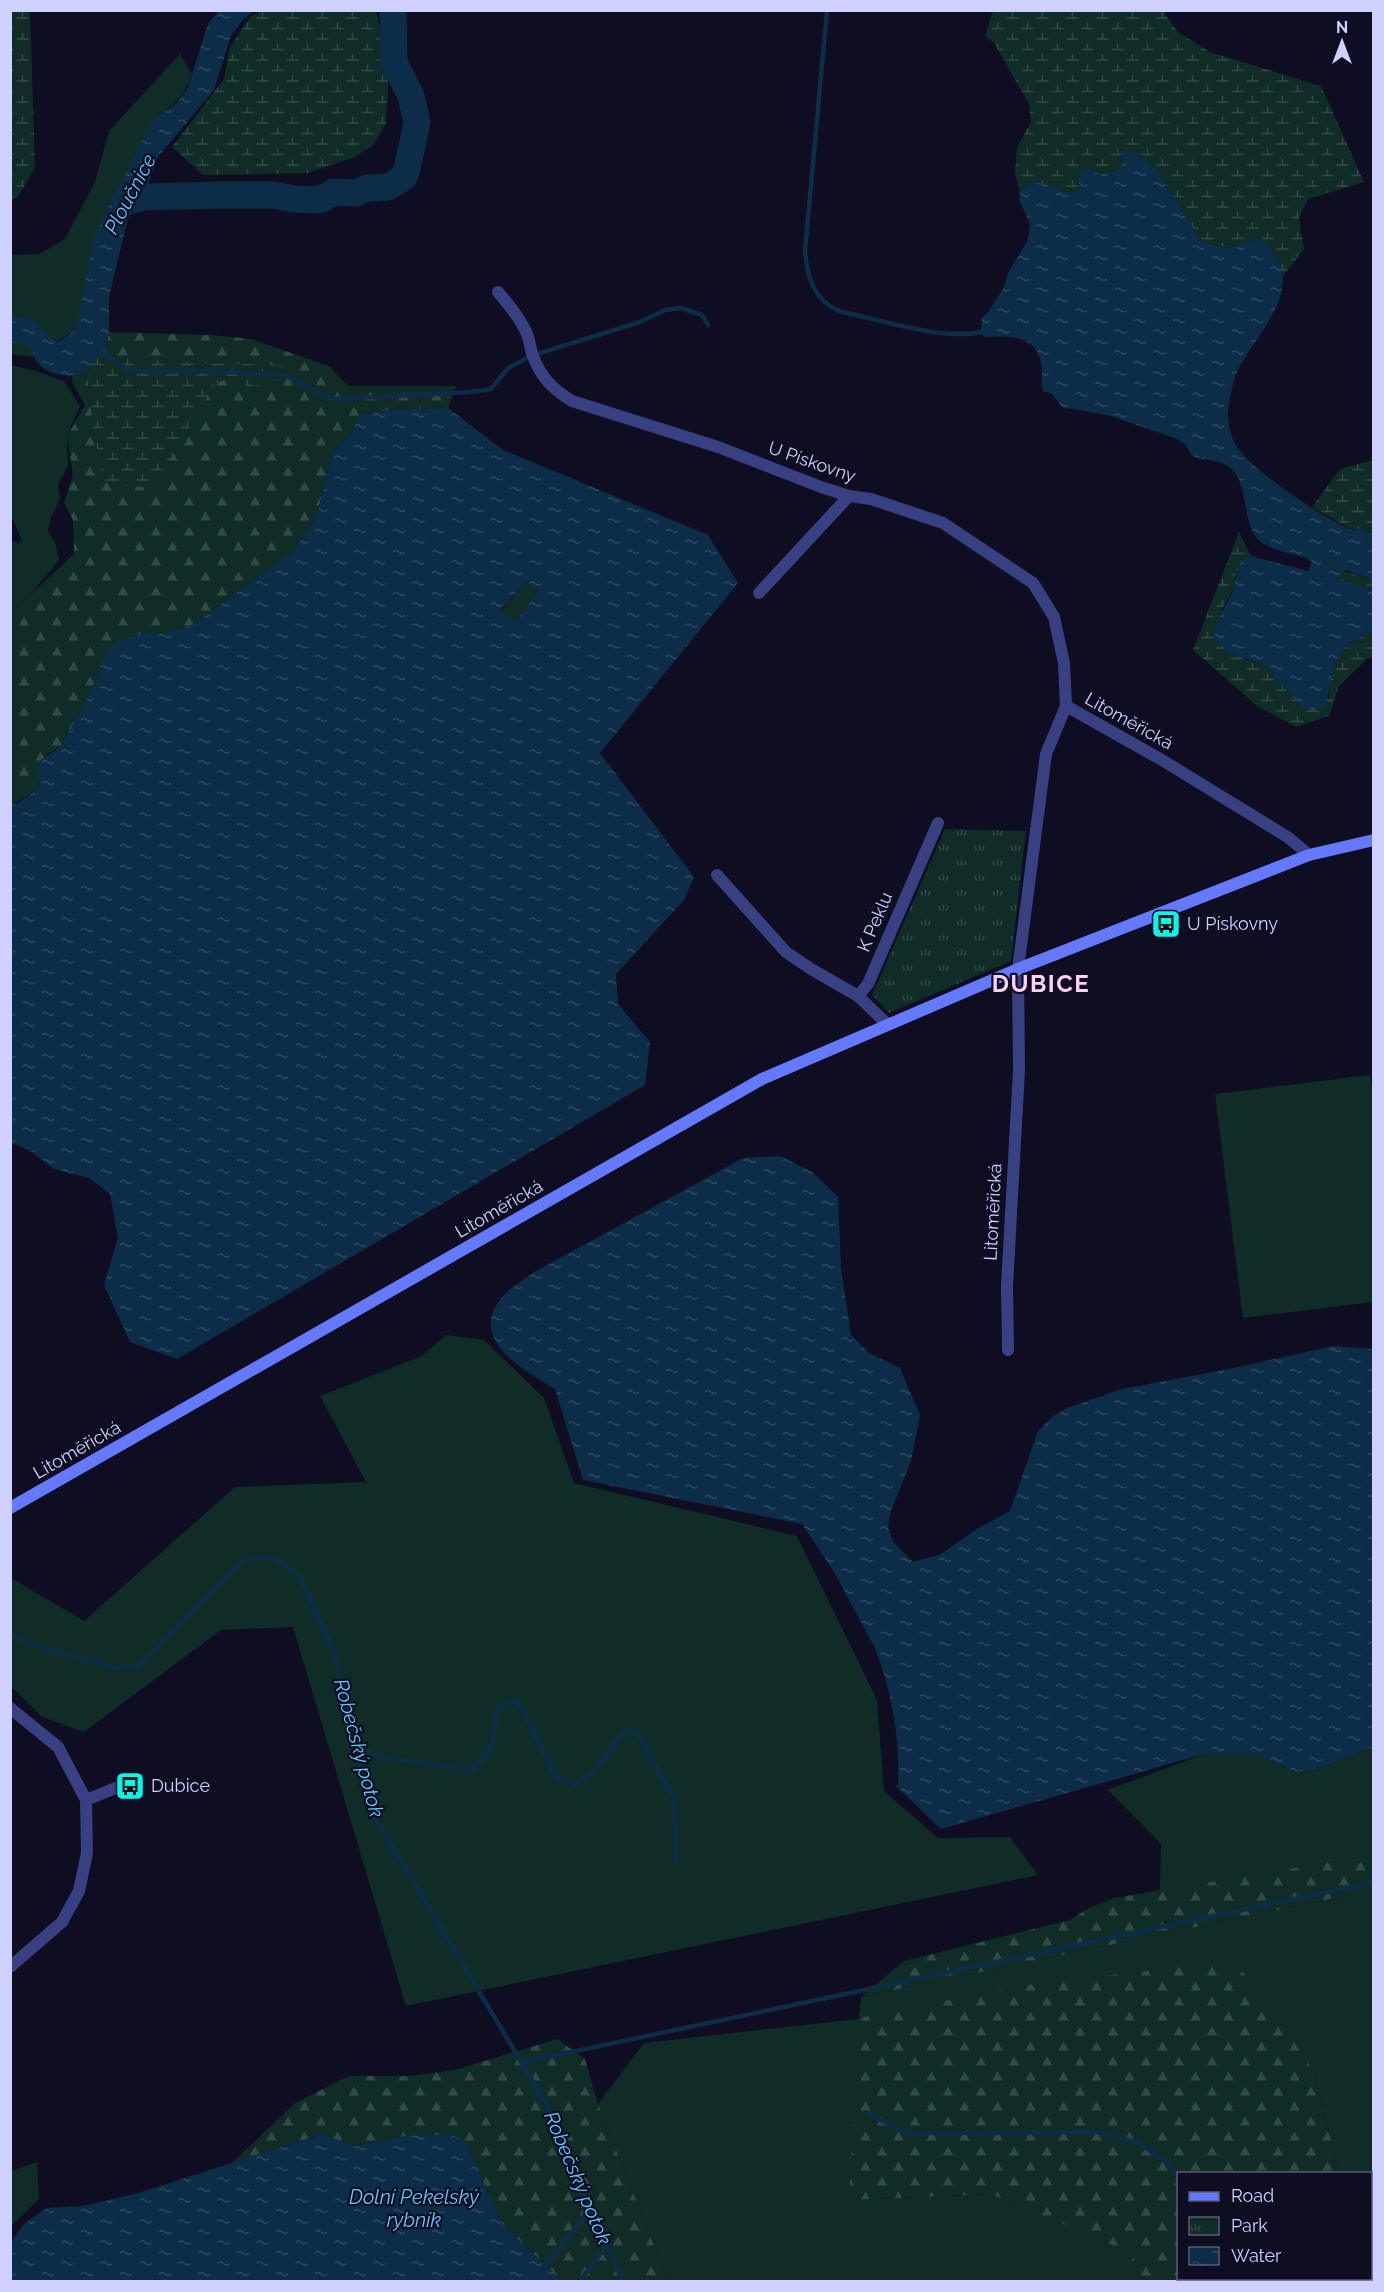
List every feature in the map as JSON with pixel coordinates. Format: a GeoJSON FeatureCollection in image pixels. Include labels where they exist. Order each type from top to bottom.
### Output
{"type":"FeatureCollection","features":[{"type":"Feature","properties":{"kind":"street","name":"U Pískovny"},"geometry":{"type":"LineString","coordinates":[[498,292],[516,314],[528,335],[532,356],[544,380],[572,400],[718,447],[849,496],[871,499],[943,523],[1034,583],[1054,617],[1064,663],[1066,706]]}},
{"type":"Feature","properties":{"kind":"street"},"geometry":{"type":"LineString","coordinates":[[759,593],[849,496]]}},
{"type":"Feature","properties":{"kind":"street","name":"Litoměřická"},"geometry":{"type":"LineString","coordinates":[[1008,1350],[1007,1286],[1019,1070],[1018,969],[1046,753],[1066,706],[1172,766],[1289,838],[1309,855]]}},
{"type":"Feature","properties":{"kind":"street","name":"K Peklu"},"geometry":{"type":"LineString","coordinates":[[858,996],[868,984],[938,823]]}},
{"type":"Feature","properties":{"kind":"street","name":"Litoměřická"},"geometry":{"type":"LineString","coordinates":[[10,1508],[762,1079],[1018,969],[1309,855],[1374,840]]}},
{"type":"Feature","properties":{"kind":"street"},"geometry":{"type":"LineString","coordinates":[[717,875],[786,952],[858,996],[887,1024]]}},
{"type":"Feature","properties":{"kind":"street"},"geometry":{"type":"LineString","coordinates":[[10,1708],[58,1747],[86,1800],[87,1853],[79,1891],[62,1922],[10,1967]]}},
{"type":"Feature","properties":{"kind":"street"},"geometry":{"type":"LineString","coordinates":[[86,1800],[138,1779]]}},
{"type":"Feature","properties":{"kind":"green space"},"geometry":{"type":"Polygon","coordinates":[[[11,10],[30,11],[35,167],[18,197],[11,200],[11,10]]]}},
{"type":"Feature","properties":{"kind":"green space"},"geometry":{"type":"Polygon","coordinates":[[[263,10],[376,11],[389,71],[386,124],[373,145],[355,157],[308,173],[203,175],[172,147],[224,79],[230,47],[250,17],[263,10]]]}},
{"type":"Feature","properties":{"kind":"green space"},"geometry":{"type":"Polygon","coordinates":[[[996,11],[1163,11],[1178,32],[1210,52],[1321,86],[1364,182],[1308,199],[1299,218],[1304,249],[1283,276],[1280,262],[1254,238],[1240,248],[1225,247],[1200,240],[1156,167],[1121,155],[1123,163],[1117,172],[1101,174],[1089,169],[1079,176],[1080,193],[1071,194],[1045,184],[1031,182],[1020,191],[1015,174],[1017,147],[1031,122],[1029,104],[994,43],[985,36],[992,13],[996,11]]]}},
{"type":"Feature","properties":{"kind":"green space"},"geometry":{"type":"Polygon","coordinates":[[[180,54],[192,74],[189,82],[176,101],[152,121],[76,329],[33,357],[11,354],[10,255],[40,254],[65,239],[95,182],[109,131],[180,54]]]}},
{"type":"Feature","properties":{"kind":"green space"},"geometry":{"type":"Polygon","coordinates":[[[109,332],[211,335],[251,339],[329,366],[348,386],[456,386],[448,408],[381,410],[359,415],[352,432],[333,451],[317,515],[295,549],[193,625],[162,633],[144,633],[99,668],[98,677],[62,746],[47,754],[36,790],[11,806],[11,613],[74,554],[73,520],[64,503],[73,475],[67,436],[85,405],[73,384],[72,376],[88,370],[101,354],[105,354],[109,332]]]}},
{"type":"Feature","properties":{"kind":"green space"},"geometry":{"type":"Polygon","coordinates":[[[101,354],[201,363],[284,365],[290,378],[250,387],[229,378],[215,384],[153,488],[104,483],[93,424],[88,378],[91,365],[101,354]]]}},
{"type":"Feature","properties":{"kind":"green space"},"geometry":{"type":"Polygon","coordinates":[[[11,365],[64,381],[80,406],[67,436],[68,467],[58,483],[60,499],[50,519],[48,531],[55,542],[59,560],[30,595],[11,613],[10,539],[18,544],[22,540],[13,520],[11,521],[11,365]]]}},
{"type":"Feature","properties":{"kind":"green space"},"geometry":{"type":"Polygon","coordinates":[[[1373,460],[1373,535],[1369,531],[1349,528],[1312,507],[1340,469],[1373,460]]]}},
{"type":"Feature","properties":{"kind":"green space"},"geometry":{"type":"Polygon","coordinates":[[[1239,532],[1251,556],[1241,563],[1230,596],[1221,611],[1222,622],[1243,659],[1263,664],[1303,708],[1329,698],[1331,675],[1339,656],[1352,642],[1373,632],[1373,658],[1368,658],[1339,686],[1329,716],[1296,727],[1257,706],[1193,650],[1239,532]]]}},
{"type":"Feature","properties":{"kind":"green space"},"geometry":{"type":"Polygon","coordinates":[[[1341,570],[1373,580],[1373,591],[1339,580],[1341,570]]]}},
{"type":"Feature","properties":{"kind":"green space"},"geometry":{"type":"Polygon","coordinates":[[[526,582],[538,588],[517,621],[500,612],[526,582]]]}},
{"type":"Feature","properties":{"kind":"green space"},"geometry":{"type":"Polygon","coordinates":[[[945,829],[1026,831],[1011,961],[889,1013],[872,995],[945,829]]]}},
{"type":"Feature","properties":{"kind":"green space"},"geometry":{"type":"Polygon","coordinates":[[[1370,1075],[1374,1105],[1373,1302],[1243,1318],[1215,1094],[1370,1075]]]}},
{"type":"Feature","properties":{"kind":"green space"},"geometry":{"type":"Polygon","coordinates":[[[446,1335],[484,1340],[544,1398],[574,1483],[797,1536],[877,1700],[884,1791],[938,1838],[1010,1837],[1038,1875],[406,2006],[293,1627],[221,1630],[84,1732],[42,1717],[11,1686],[11,1578],[84,1621],[235,1487],[366,1482],[320,1396],[422,1356],[446,1335]]]}},
{"type":"Feature","properties":{"kind":"green space"},"geometry":{"type":"Polygon","coordinates":[[[1373,1747],[1373,1855],[1160,1891],[1161,1844],[1108,1790],[1204,1754],[1258,1754],[1295,1772],[1316,1770],[1373,1747]]]}},
{"type":"Feature","properties":{"kind":"green space"},"geometry":{"type":"Polygon","coordinates":[[[1373,1855],[1373,1890],[861,1997],[904,1961],[1070,1920],[1089,1908],[1114,1898],[1373,1855]]]}},
{"type":"Feature","properties":{"kind":"green space"},"geometry":{"type":"Polygon","coordinates":[[[1373,1890],[1373,2272],[1372,2172],[1339,2172],[1314,2072],[849,2200],[991,2194],[1135,2254],[1124,2281],[668,2281],[598,2104],[644,2043],[859,2019],[861,1997],[1373,1890]]]}},
{"type":"Feature","properties":{"kind":"green space"},"geometry":{"type":"Polygon","coordinates":[[[1221,1962],[1242,1971],[1314,2072],[1339,2172],[1177,2172],[1177,2280],[1372,2280],[1372,2269],[1373,2281],[1124,2281],[1134,2254],[991,2194],[849,2200],[859,2018],[1020,1986],[1221,1962]]]}},
{"type":"Feature","properties":{"kind":"green space"},"geometry":{"type":"Polygon","coordinates":[[[557,2039],[585,2059],[598,2104],[668,2281],[559,2281],[555,2274],[502,2224],[466,2142],[406,2136],[355,2146],[321,2134],[232,2163],[295,2103],[349,2076],[409,2076],[455,2070],[557,2039]]]}},
{"type":"Feature","properties":{"kind":"green space"},"geometry":{"type":"Polygon","coordinates":[[[37,2162],[39,2199],[11,2226],[11,2171],[37,2162]]]}},
{"type":"Feature","properties":{"kind":"water","name":"Ploučnice"},"geometry":{"type":"Polygon","coordinates":[[[218,11],[253,11],[231,36],[214,90],[158,157],[143,197],[128,218],[109,297],[109,332],[105,355],[99,356],[88,370],[79,374],[53,373],[38,364],[33,349],[25,344],[11,342],[11,315],[34,320],[55,341],[60,341],[76,329],[94,236],[152,121],[177,103],[188,87],[208,24],[218,11]]]}},
{"type":"Feature","properties":{"kind":"water"},"geometry":{"type":"Polygon","coordinates":[[[1130,151],[1156,167],[1200,240],[1234,248],[1254,238],[1258,239],[1271,248],[1282,269],[1283,284],[1280,299],[1237,373],[1231,392],[1228,417],[1231,435],[1237,447],[1260,471],[1291,494],[1337,522],[1348,528],[1367,531],[1373,535],[1373,580],[1346,570],[1341,571],[1339,579],[1373,591],[1373,632],[1348,645],[1338,657],[1324,706],[1315,709],[1303,708],[1263,664],[1233,655],[1216,642],[1214,637],[1222,611],[1231,596],[1241,561],[1251,556],[1308,571],[1312,562],[1266,545],[1257,538],[1251,528],[1240,483],[1235,473],[1222,463],[1191,455],[1186,445],[1177,439],[1111,416],[1062,407],[1052,394],[1043,391],[1039,357],[1029,343],[1013,337],[984,337],[981,332],[982,318],[1005,285],[1008,273],[1028,240],[1030,224],[1019,199],[1020,191],[1031,182],[1045,184],[1071,194],[1079,193],[1079,176],[1082,169],[1101,174],[1117,172],[1123,163],[1121,155],[1123,152],[1130,151]]]}},
{"type":"Feature","properties":{"kind":"water"},"geometry":{"type":"Polygon","coordinates":[[[448,408],[503,450],[708,535],[738,583],[600,753],[694,877],[684,900],[616,974],[618,1004],[650,1042],[645,1085],[177,1359],[130,1342],[104,1285],[118,1238],[110,1194],[89,1178],[54,1169],[29,1150],[11,1143],[11,806],[29,796],[36,789],[39,780],[39,761],[62,746],[98,677],[99,668],[106,654],[117,642],[144,633],[162,633],[193,625],[295,549],[317,515],[333,451],[352,432],[359,415],[381,410],[448,408]],[[526,582],[500,611],[517,621],[538,589],[526,582]]]}},
{"type":"Feature","properties":{"kind":"water"},"geometry":{"type":"Polygon","coordinates":[[[780,1156],[812,1172],[838,1197],[841,1269],[851,1335],[869,1353],[900,1368],[920,1415],[911,1461],[891,1511],[888,1527],[893,1542],[913,1562],[941,1554],[977,1529],[1010,1511],[1038,1431],[1053,1416],[1067,1408],[1122,1389],[1333,1346],[1373,1349],[1373,1747],[1316,1770],[1295,1772],[1258,1754],[1204,1754],[941,1829],[895,1785],[898,1785],[898,1750],[894,1715],[875,1648],[834,1572],[802,1524],[583,1480],[555,1389],[517,1364],[496,1342],[491,1329],[492,1315],[500,1300],[512,1288],[536,1271],[743,1158],[780,1156]]]}},
{"type":"Feature","properties":{"kind":"water","name":"Dolní Pekelský rybník"},"geometry":{"type":"Polygon","coordinates":[[[322,2134],[355,2146],[406,2136],[450,2134],[466,2142],[502,2224],[555,2274],[559,2281],[11,2281],[11,2242],[24,2224],[47,2208],[83,2206],[138,2193],[322,2134]]]}},
{"type":"Feature","properties":{"kind":"waterway","name":"Ploučnice"},"geometry":{"type":"LineString","coordinates":[[125,202],[143,197],[222,195],[275,195],[293,199],[319,200],[334,192],[356,193],[367,188],[388,187],[404,177],[417,123],[411,96],[394,62],[393,10]]}},
{"type":"Feature","properties":{"kind":"waterway"},"geometry":{"type":"LineString","coordinates":[[827,10],[805,251],[813,287],[823,301],[839,311],[891,324],[949,334],[981,332]]}},
{"type":"Feature","properties":{"kind":"waterway"},"geometry":{"type":"LineString","coordinates":[[537,354],[640,322],[665,310],[681,308],[702,315],[708,325]]}},
{"type":"Feature","properties":{"kind":"waterway"},"geometry":{"type":"LineString","coordinates":[[100,351],[127,369],[136,371],[208,371],[284,375],[333,399],[491,389],[508,368],[527,358]]}},
{"type":"Feature","properties":{"kind":"waterway","name":"Robečský potok"},"geometry":{"type":"LineString","coordinates":[[10,1635],[49,1650],[115,1668],[138,1666],[244,1559],[273,1557],[300,1577],[333,1649],[355,1748],[374,1816],[547,2105],[565,2157],[591,2208],[623,2282]]}},
{"type":"Feature","properties":{"kind":"waterway"},"geometry":{"type":"LineString","coordinates":[[355,1748],[390,1759],[473,1769],[491,1749],[499,1704],[517,1701],[556,1777],[575,1785],[590,1775],[625,1731],[636,1732],[674,1798],[676,1862]]}},
{"type":"Feature","properties":{"kind":"waterway"},"geometry":{"type":"LineString","coordinates":[[524,2062],[1374,1882]]}},
{"type":"Feature","properties":{"kind":"waterway"},"geometry":{"type":"LineString","coordinates":[[868,2113],[905,2133],[1100,2132],[1138,2143],[1167,2161],[1177,2177]]}},
{"type":"Feature","properties":{"kind":"waterway"},"geometry":{"type":"LineString","coordinates":[[543,2269],[591,2208]]}},
{"type":"Feature","properties":{"kind":"waterway"},"geometry":{"type":"LineString","coordinates":[[579,2282],[607,2245]]}},
{"type":"Feature","properties":{"kind":"place","name":"U Pískovny"},"geometry":{"type":"Point","coordinates":[1166,924]}},
{"type":"Feature","properties":{"kind":"place","name":"Dubice"},"geometry":{"type":"Point","coordinates":[130,1786]}},
{"type":"Feature","properties":{"kind":"district","name":"DUBICE"},"geometry":{"type":"Point","coordinates":[1041,984]}}]}
